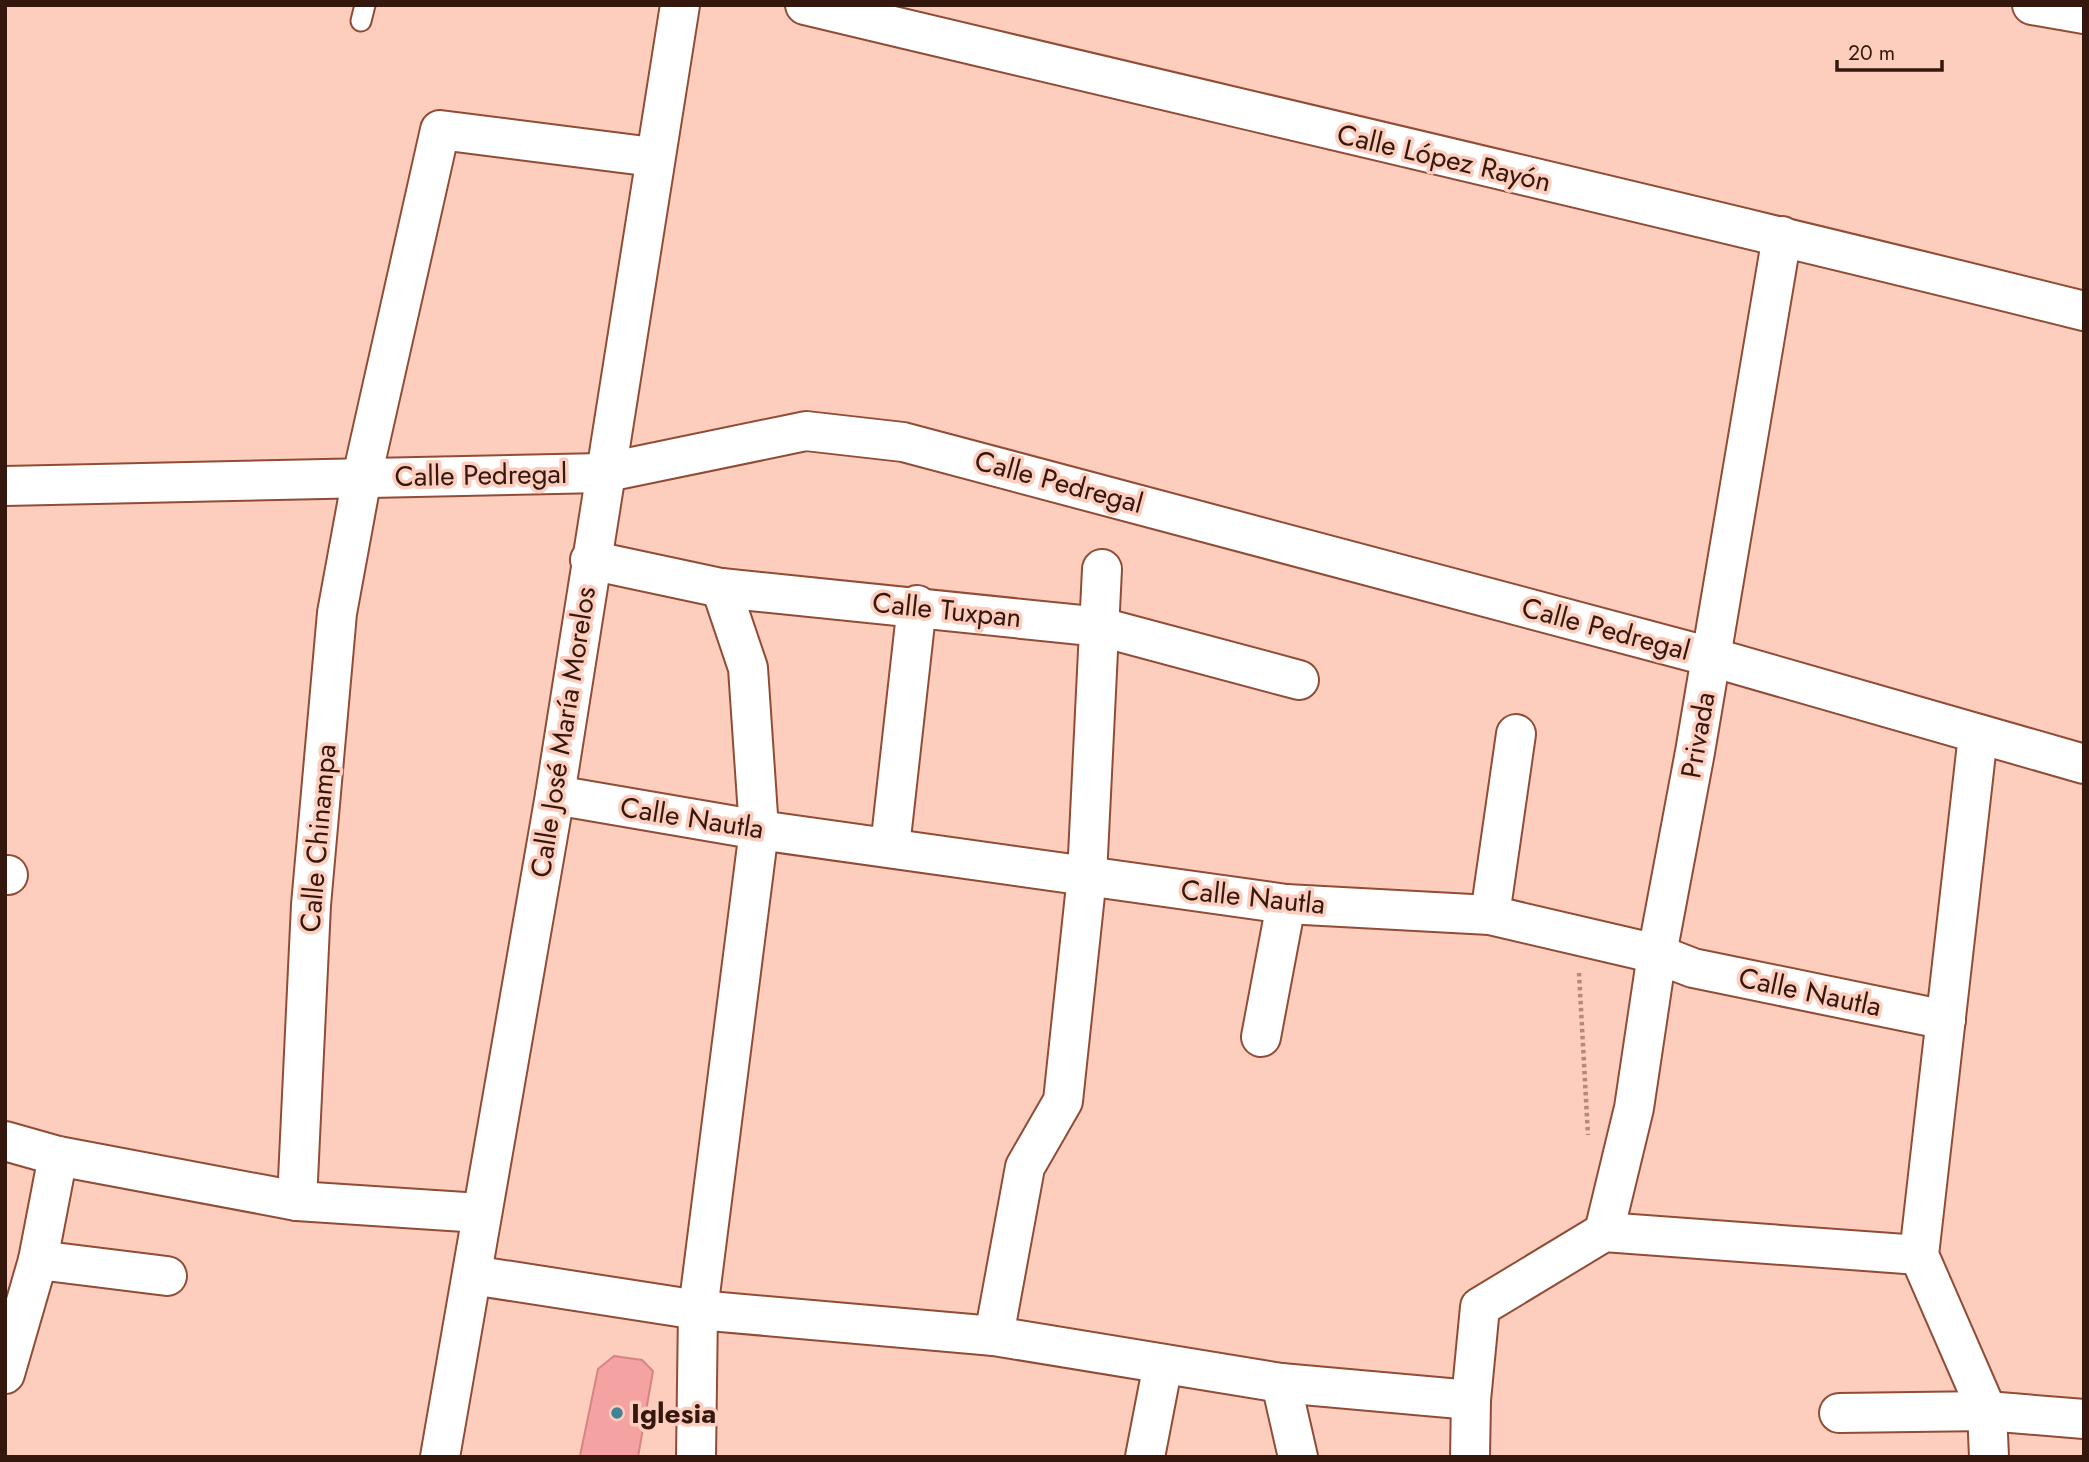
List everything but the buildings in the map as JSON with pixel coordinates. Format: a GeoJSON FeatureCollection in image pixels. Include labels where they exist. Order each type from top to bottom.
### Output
{"type":"FeatureCollection","features":[{"type":"Feature","properties":{"kind":"street","name":"Calle José María Morelos"},"geometry":{"type":"LineString","coordinates":[[440,1457],[472,1275],[480,1213],[555,795],[653,157],[680,5]]}},
{"type":"Feature","properties":{"kind":"street","name":"Calle López Rayón"},"geometry":{"type":"LineString","coordinates":[[805,5],[1575,190],[1782,236],[2084,312]]}},
{"type":"Feature","properties":{"kind":"street"},"geometry":{"type":"LineString","coordinates":[[2032,5],[2084,13]]}},
{"type":"Feature","properties":{"kind":"street","name":"Calle Chinampa"},"geometry":{"type":"LineString","coordinates":[[297,1201],[311,905],[337,613],[362,477],[440,130],[653,157]]}},
{"type":"Feature","properties":{"kind":"street","name":"Privada"},"geometry":{"type":"LineString","coordinates":[[1604,1232],[1634,1108],[1657,954],[1711,657],[1782,236]]}},
{"type":"Feature","properties":{"kind":"street","name":"Calle Pedregal"},"geometry":{"type":"LineString","coordinates":[[5,486],[603,473],[806,431],[903,442],[1711,657],[2084,764]]}},
{"type":"Feature","properties":{"kind":"street","name":"Calle Tuxpan"},"geometry":{"type":"LineString","coordinates":[[590,560],[721,588],[917,605],[1101,627],[1299,680]]}},
{"type":"Feature","properties":{"kind":"street"},"geometry":{"type":"LineString","coordinates":[[993,1336],[1025,1167],[1063,1101],[1087,876],[1102,569]]}},
{"type":"Feature","properties":{"kind":"street"},"geometry":{"type":"LineString","coordinates":[[696,1457],[698,1310],[759,830],[748,668],[721,588]]}},
{"type":"Feature","properties":{"kind":"street"},"geometry":{"type":"LineString","coordinates":[[890,847],[917,605]]}},
{"type":"Feature","properties":{"kind":"street"},"geometry":{"type":"LineString","coordinates":[[1490,915],[1516,734]]}},
{"type":"Feature","properties":{"kind":"street"},"geometry":{"type":"LineString","coordinates":[[1978,735],[1919,1255],[1987,1411],[1989,1457]]}},
{"type":"Feature","properties":{"kind":"street","name":"Calle Nautla"},"geometry":{"type":"LineString","coordinates":[[555,795],[759,830],[1286,904],[1490,915],[1657,954],[1693,968],[1946,1020]]}},
{"type":"Feature","properties":{"kind":"street"},"geometry":{"type":"LineString","coordinates":[[1261,1037],[1286,904]]}},
{"type":"Feature","properties":{"kind":"street"},"geometry":{"type":"LineString","coordinates":[[5,1141],[58,1156],[297,1201],[480,1213]]}},
{"type":"Feature","properties":{"kind":"street"},"geometry":{"type":"LineString","coordinates":[[5,1374],[38,1260],[58,1156]]}},
{"type":"Feature","properties":{"kind":"street"},"geometry":{"type":"LineString","coordinates":[[1470,1457],[1471,1400],[1480,1307],[1604,1232],[1919,1255]]}},
{"type":"Feature","properties":{"kind":"street"},"geometry":{"type":"LineString","coordinates":[[38,1260],[167,1276]]}},
{"type":"Feature","properties":{"kind":"street"},"geometry":{"type":"LineString","coordinates":[[472,1275],[698,1310],[993,1336],[1281,1383],[1471,1400]]}},
{"type":"Feature","properties":{"kind":"street"},"geometry":{"type":"LineString","coordinates":[[1145,1457],[1163,1364]]}},
{"type":"Feature","properties":{"kind":"street"},"geometry":{"type":"LineString","coordinates":[[1281,1383],[1298,1457]]}},
{"type":"Feature","properties":{"kind":"street"},"geometry":{"type":"LineString","coordinates":[[1839,1413],[1987,1411],[2084,1419]]}},
{"type":"Feature","properties":{"kind":"path"},"geometry":{"type":"LineString","coordinates":[[1577,934],[1588,1138]]}},
{"type":"Feature","properties":{"kind":"place","name":"Iglesia"},"geometry":{"type":"Point","coordinates":[617,1413]}}]}
